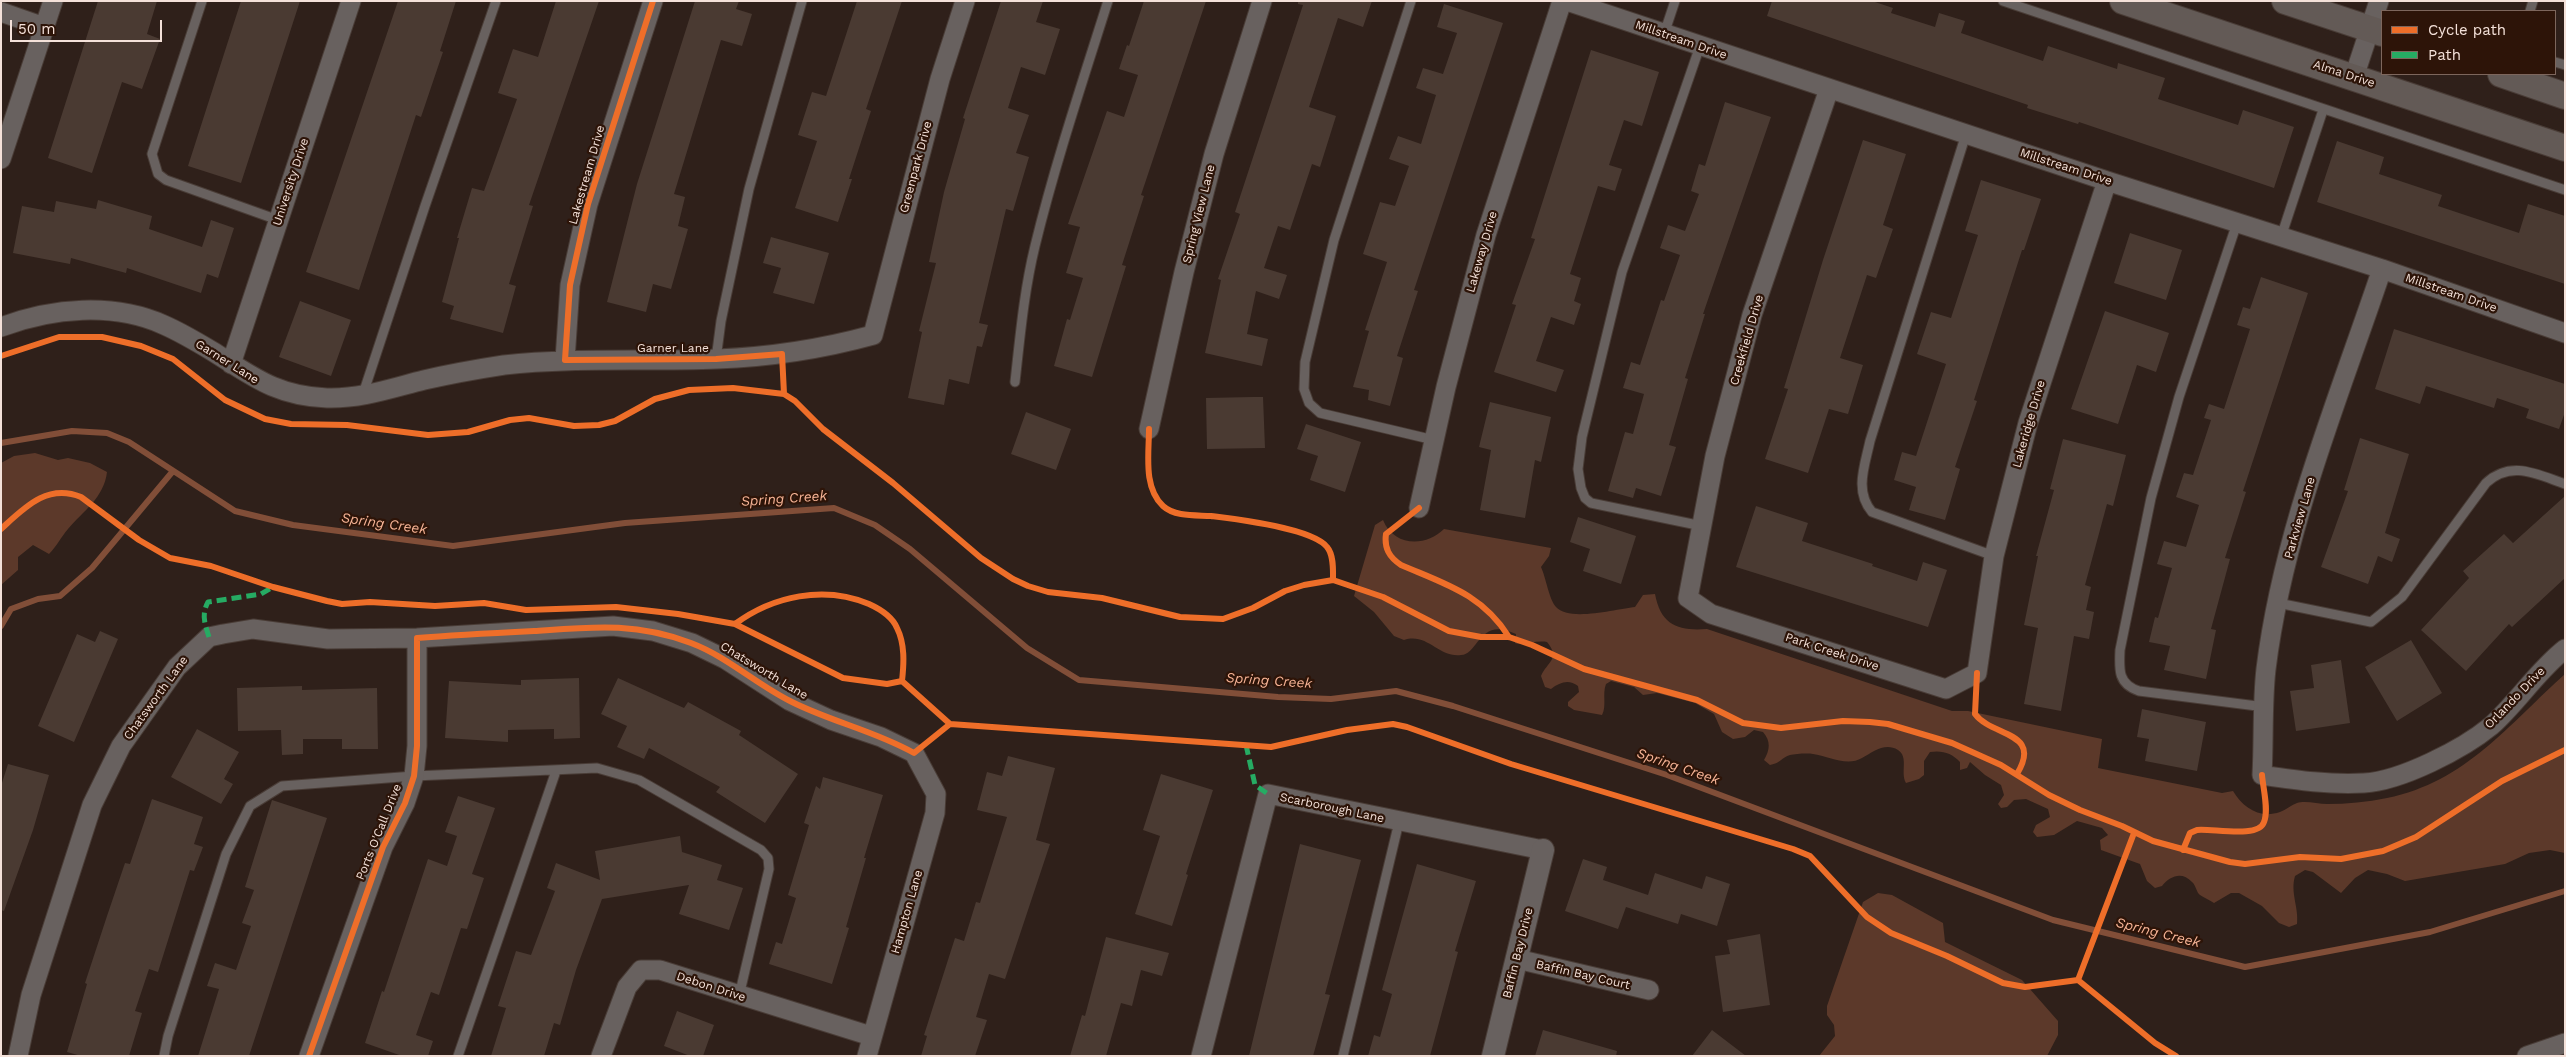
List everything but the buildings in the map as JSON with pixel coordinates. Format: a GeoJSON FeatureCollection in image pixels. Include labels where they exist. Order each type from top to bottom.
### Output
{"type":"FeatureCollection","features":[{"type":"Feature","properties":{"kind":"main road","name":"Alma Drive"},"geometry":{"type":"LineString","coordinates":[[2123,1],[2565,148]]}},
{"type":"Feature","properties":{"kind":"main road"},"geometry":{"type":"LineString","coordinates":[[2285,1],[2376,31]]}},
{"type":"Feature","properties":{"kind":"main road"},"geometry":{"type":"LineString","coordinates":[[2504,75],[2565,96]]}},
{"type":"Feature","properties":{"kind":"street"},"geometry":{"type":"LineString","coordinates":[[1,159],[53,1]]}},
{"type":"Feature","properties":{"kind":"street","name":"University Drive"},"geometry":{"type":"LineString","coordinates":[[231,364],[351,1]]}},
{"type":"Feature","properties":{"kind":"street","name":"Lakestream Drive"},"geometry":{"type":"LineString","coordinates":[[565,360],[570,285],[588,204],[653,1]]}},
{"type":"Feature","properties":{"kind":"street","name":"Greenpark Drive"},"geometry":{"type":"LineString","coordinates":[[873,335],[938,89],[964,1]]}},
{"type":"Feature","properties":{"kind":"street","name":"Spring View Lane"},"geometry":{"type":"LineString","coordinates":[[1149,429],[1184,272],[1214,154],[1262,1]]}},
{"type":"Feature","properties":{"kind":"street","name":"Lakeway Drive"},"geometry":{"type":"LineString","coordinates":[[1419,508],[1434,440],[1486,235],[1562,1]]}},
{"type":"Feature","properties":{"kind":"street","name":"Millstream Drive"},"geometry":{"type":"LineString","coordinates":[[1567,1],[2107,181],[2382,270],[2565,333]]}},
{"type":"Feature","properties":{"kind":"street"},"geometry":{"type":"LineString","coordinates":[[2354,78],[2376,31],[2379,1]]}},
{"type":"Feature","properties":{"kind":"street"},"geometry":{"type":"LineString","coordinates":[[1,12],[44,27]]}},
{"type":"Feature","properties":{"kind":"street","name":"Creekfield Drive"},"geometry":{"type":"LineString","coordinates":[[1688,598],[1715,456],[1752,315],[1829,89]]}},
{"type":"Feature","properties":{"kind":"street","name":"Lakeridge Drive"},"geometry":{"type":"LineString","coordinates":[[1977,673],[1994,556],[2028,423],[2107,181]]}},
{"type":"Feature","properties":{"kind":"street","name":"Parkview Lane"},"geometry":{"type":"LineString","coordinates":[[2262,775],[2266,669],[2278,603],[2304,500],[2382,270]]}},
{"type":"Feature","properties":{"kind":"street","name":"Garner Lane"},"geometry":{"type":"LineString","coordinates":[[1,327],[33,316],[76,310],[120,312],[164,324],[259,382],[297,395],[326,398],[380,393],[424,380],[503,366],[565,360],[716,359],[782,354],[873,335]]}},
{"type":"Feature","properties":{"kind":"street","name":"Park Creek Drive"},"geometry":{"type":"LineString","coordinates":[[1688,598],[1711,614],[1946,689],[1977,673]]}},
{"type":"Feature","properties":{"kind":"street","name":"Chatsworth Lane"},"geometry":{"type":"LineString","coordinates":[[18,1056],[31,995],[92,805],[121,746],[186,656],[209,637],[253,629],[328,639],[417,638],[613,626],[653,631],[692,644],[725,659],[790,701],[806,709],[896,744],[914,753],[925,770]]}},
{"type":"Feature","properties":{"kind":"street","name":"Ports O'Call Drive"},"geometry":{"type":"LineString","coordinates":[[309,1056],[383,847],[405,803],[414,776],[417,746],[417,638]]}},
{"type":"Feature","properties":{"kind":"street","name":"Orlando Drive"},"geometry":{"type":"LineString","coordinates":[[2262,775],[2314,783],[2366,783],[2409,772],[2454,752],[2491,725],[2565,649]]}},
{"type":"Feature","properties":{"kind":"street","name":"Hampton Lane"},"geometry":{"type":"LineString","coordinates":[[868,1056],[871,1036],[935,813],[936,794],[925,770]]}},
{"type":"Feature","properties":{"kind":"street","name":"Scarborough Lane"},"geometry":{"type":"LineString","coordinates":[[1201,1056],[1268,794],[1543,850]]}},
{"type":"Feature","properties":{"kind":"street","name":"Baffin Bay Drive"},"geometry":{"type":"LineString","coordinates":[[1493,1056],[1543,850]]}},
{"type":"Feature","properties":{"kind":"street","name":"Baffin Bay Court"},"geometry":{"type":"LineString","coordinates":[[1517,959],[1650,990]]}},
{"type":"Feature","properties":{"kind":"street","name":"Debon Drive"},"geometry":{"type":"LineString","coordinates":[[601,1056],[627,987],[641,970],[660,970],[871,1036]]}},
{"type":"Feature","properties":{"kind":"street"},"geometry":{"type":"LineString","coordinates":[[2527,1056],[2565,1043]]}},
{"type":"Feature","properties":{"kind":"lane"},"geometry":{"type":"LineString","coordinates":[[202,1],[152,154],[158,174],[166,180],[278,220]]}},
{"type":"Feature","properties":{"kind":"lane"},"geometry":{"type":"LineString","coordinates":[[363,395],[425,206],[496,1]]}},
{"type":"Feature","properties":{"kind":"lane"},"geometry":{"type":"LineString","coordinates":[[716,359],[720,321],[750,189],[802,1]]}},
{"type":"Feature","properties":{"kind":"lane"},"geometry":{"type":"LineString","coordinates":[[1014,382],[1034,248],[1065,134],[1108,1]]}},
{"type":"Feature","properties":{"kind":"lane"},"geometry":{"type":"LineString","coordinates":[[1411,1],[1334,240],[1305,362],[1304,389],[1309,403],[1320,413],[1434,440]]}},
{"type":"Feature","properties":{"kind":"lane"},"geometry":{"type":"LineString","coordinates":[[1664,34],[1675,1]]}},
{"type":"Feature","properties":{"kind":"lane"},"geometry":{"type":"LineString","coordinates":[[2003,1],[2565,190]]}},
{"type":"Feature","properties":{"kind":"lane"},"geometry":{"type":"LineString","coordinates":[[1700,46],[1622,272],[1582,437],[1578,469],[1581,488],[1585,498],[1591,503],[1702,526]]}},
{"type":"Feature","properties":{"kind":"lane"},"geometry":{"type":"LineString","coordinates":[[2281,237],[2323,110]]}},
{"type":"Feature","properties":{"kind":"lane"},"geometry":{"type":"LineString","coordinates":[[1966,134],[1870,441],[1861,481],[1863,501],[1872,512],[1994,556]]}},
{"type":"Feature","properties":{"kind":"lane"},"geometry":{"type":"LineString","coordinates":[[2237,223],[2179,397],[2151,498],[2120,650],[2119,669],[2121,680],[2130,688],[2139,691],[2265,707]]}},
{"type":"Feature","properties":{"kind":"lane"},"geometry":{"type":"LineString","coordinates":[[2278,603],[2371,622],[2402,597],[2463,517],[2486,483],[2496,474],[2509,470],[2530,472],[2565,484]]}},
{"type":"Feature","properties":{"kind":"lane"},"geometry":{"type":"LineString","coordinates":[[164,1056],[168,1036],[226,854],[250,806],[282,786],[414,776],[597,768],[639,780],[761,850],[768,858],[769,869],[739,996]]}},
{"type":"Feature","properties":{"kind":"lane"},"geometry":{"type":"LineString","coordinates":[[458,1056],[556,771]]}},
{"type":"Feature","properties":{"kind":"lane"},"geometry":{"type":"LineString","coordinates":[[1343,1056],[1399,822]]}},
{"type":"Feature","properties":{"kind":"shaded area"},"geometry":{"type":"Polygon","coordinates":[[[35,453],[58,460],[68,458],[90,463],[107,472],[105,481],[97,497],[68,529],[49,554],[33,545],[18,557],[18,570],[1,585],[1,463],[14,456],[35,453]]]}},
{"type":"Feature","properties":{"kind":"shaded area"},"geometry":{"type":"Polygon","coordinates":[[[1383,520],[1388,529],[1395,535],[1411,541],[1428,539],[1444,529],[1551,548],[1549,556],[1541,567],[1549,594],[1556,607],[1571,614],[1605,612],[1635,607],[1643,595],[1655,594],[1658,605],[1667,620],[1680,627],[1707,629],[1952,711],[1968,711],[2102,739],[2098,768],[2222,793],[2233,791],[2247,807],[2253,811],[2266,814],[2280,812],[2300,802],[2342,804],[2387,798],[2415,790],[2440,779],[2485,749],[2565,674],[2565,853],[2550,850],[2529,853],[2505,864],[2405,881],[2387,874],[2368,870],[2355,878],[2341,893],[2313,872],[2305,870],[2295,876],[2293,888],[2297,924],[2289,927],[2279,923],[2262,906],[2239,893],[2231,893],[2214,903],[2200,895],[2193,883],[2188,879],[2180,876],[2172,877],[2162,886],[2155,888],[2147,881],[2140,864],[2101,850],[2100,840],[2108,835],[2102,828],[2077,821],[2054,835],[2037,837],[2033,832],[2036,825],[2050,817],[2048,809],[2026,799],[2014,800],[2007,807],[2001,808],[1998,804],[2004,795],[2001,785],[1985,775],[1970,762],[1967,768],[1960,770],[1960,762],[1954,756],[1946,753],[1939,751],[1930,752],[1924,761],[1924,775],[1919,779],[1906,783],[1904,779],[1904,761],[1901,753],[1888,747],[1850,761],[1813,754],[1801,754],[1787,756],[1777,763],[1770,765],[1764,760],[1769,746],[1763,732],[1754,730],[1745,737],[1733,739],[1722,732],[1714,714],[1695,703],[1657,693],[1643,695],[1634,687],[1611,681],[1606,684],[1602,715],[1574,710],[1568,706],[1568,702],[1579,692],[1578,686],[1568,682],[1561,683],[1551,689],[1545,687],[1541,676],[1553,657],[1547,642],[1518,644],[1515,643],[1516,634],[1504,630],[1494,630],[1487,632],[1481,637],[1467,653],[1453,655],[1420,639],[1404,640],[1394,636],[1374,612],[1354,596],[1375,525],[1383,520]]]}},
{"type":"Feature","properties":{"kind":"shaded area"},"geometry":{"type":"Polygon","coordinates":[[[1878,893],[1892,895],[1943,923],[1945,942],[2022,980],[2058,1021],[2058,1035],[2047,1056],[1819,1056],[1835,1036],[1834,1025],[1827,1015],[1827,1006],[1863,902],[1878,893]]]}},
{"type":"Feature","properties":{"kind":"waterway","name":"Spring Creek"},"geometry":{"type":"LineString","coordinates":[[1,443],[72,431],[107,433],[129,442],[235,511],[293,525],[453,546],[625,523],[834,508],[875,525],[910,549],[1027,648],[1079,680],[1278,697],[1331,699],[1396,691],[1453,706],[1667,775],[2053,920],[2245,967],[2430,932],[2565,891]]}},
{"type":"Feature","properties":{"kind":"waterway"},"geometry":{"type":"LineString","coordinates":[[1,626],[11,609],[38,599],[60,596],[92,568],[173,471]]}},
{"type":"Feature","properties":{"kind":"marked path"},"geometry":{"type":"LineString","coordinates":[[209,637],[204,615],[208,602],[261,594],[273,587]]}},
{"type":"Feature","properties":{"kind":"marked path"},"geometry":{"type":"LineString","coordinates":[[1246,745],[1255,785],[1268,794]]}},
{"type":"Feature","properties":{"kind":"cycle path"},"geometry":{"type":"LineString","coordinates":[[653,1],[588,204],[570,285],[565,360],[716,359],[782,354],[784,394]]}},
{"type":"Feature","properties":{"kind":"cycle path"},"geometry":{"type":"LineString","coordinates":[[1,356],[59,337],[102,337],[141,346],[173,359],[225,400],[265,419],[291,424],[347,425],[428,435],[468,432],[510,420],[529,418],[574,426],[599,425],[615,421],[655,399],[689,390],[733,388],[784,394],[795,401],[823,429],[893,483],[981,558],[1013,579],[1028,586],[1048,592],[1102,598],[1180,617],[1223,619],[1253,608],[1285,591],[1304,585],[1333,580],[1383,597],[1449,631],[1481,637],[1509,637],[1532,645],[1584,669],[1697,700],[1743,723],[1781,728],[1843,721],[1870,722],[1888,724],[1952,743],[2001,765],[2049,795],[2080,810],[2122,826],[2153,841],[2230,862],[2245,864],[2300,857],[2341,859],[2383,851],[2416,837],[2502,781],[2565,750]]}},
{"type":"Feature","properties":{"kind":"cycle path"},"geometry":{"type":"LineString","coordinates":[[1149,429],[1148,470],[1152,489],[1163,506],[1180,514],[1211,516],[1272,525],[1319,540],[1327,547],[1331,554],[1333,580]]}},
{"type":"Feature","properties":{"kind":"cycle path"},"geometry":{"type":"LineString","coordinates":[[1,529],[18,513],[37,500],[47,495],[69,493],[81,497],[139,540],[170,558],[211,566],[273,587],[327,601],[342,604],[370,602],[435,606],[484,603],[526,610],[616,607],[678,614],[735,624],[843,678],[887,684],[902,681]]}},
{"type":"Feature","properties":{"kind":"cycle path"},"geometry":{"type":"LineString","coordinates":[[1419,508],[1386,534],[1386,544],[1390,555],[1401,565],[1447,585],[1475,600],[1487,610],[1509,637]]}},
{"type":"Feature","properties":{"kind":"cycle path"},"geometry":{"type":"LineString","coordinates":[[735,624],[766,606],[799,596],[834,595],[852,598],[881,611],[889,616],[895,624],[903,647],[902,681]]}},
{"type":"Feature","properties":{"kind":"cycle path"},"geometry":{"type":"LineString","coordinates":[[309,1056],[383,847],[405,803],[414,776],[417,746],[417,638],[594,628],[632,629],[651,632],[671,636],[705,649],[792,702],[899,745],[914,753],[950,724]]}},
{"type":"Feature","properties":{"kind":"cycle path"},"geometry":{"type":"LineString","coordinates":[[1977,673],[1975,714],[1992,727],[2012,736],[2020,742],[2024,750],[2023,760],[2017,774]]}},
{"type":"Feature","properties":{"kind":"cycle path"},"geometry":{"type":"LineString","coordinates":[[902,681],[950,724],[1271,747],[1347,730],[1393,724],[1407,727],[1511,764],[1793,849],[1810,856],[1867,917],[1891,933],[1947,956],[2003,983],[2025,987],[2078,980],[2155,1043],[2176,1056]]}},
{"type":"Feature","properties":{"kind":"cycle path"},"geometry":{"type":"LineString","coordinates":[[2183,850],[2190,833],[2197,830],[2234,832],[2253,830],[2260,827],[2264,822],[2266,811],[2262,775]]}},
{"type":"Feature","properties":{"kind":"cycle path"},"geometry":{"type":"LineString","coordinates":[[2078,980],[2134,833]]}}]}
